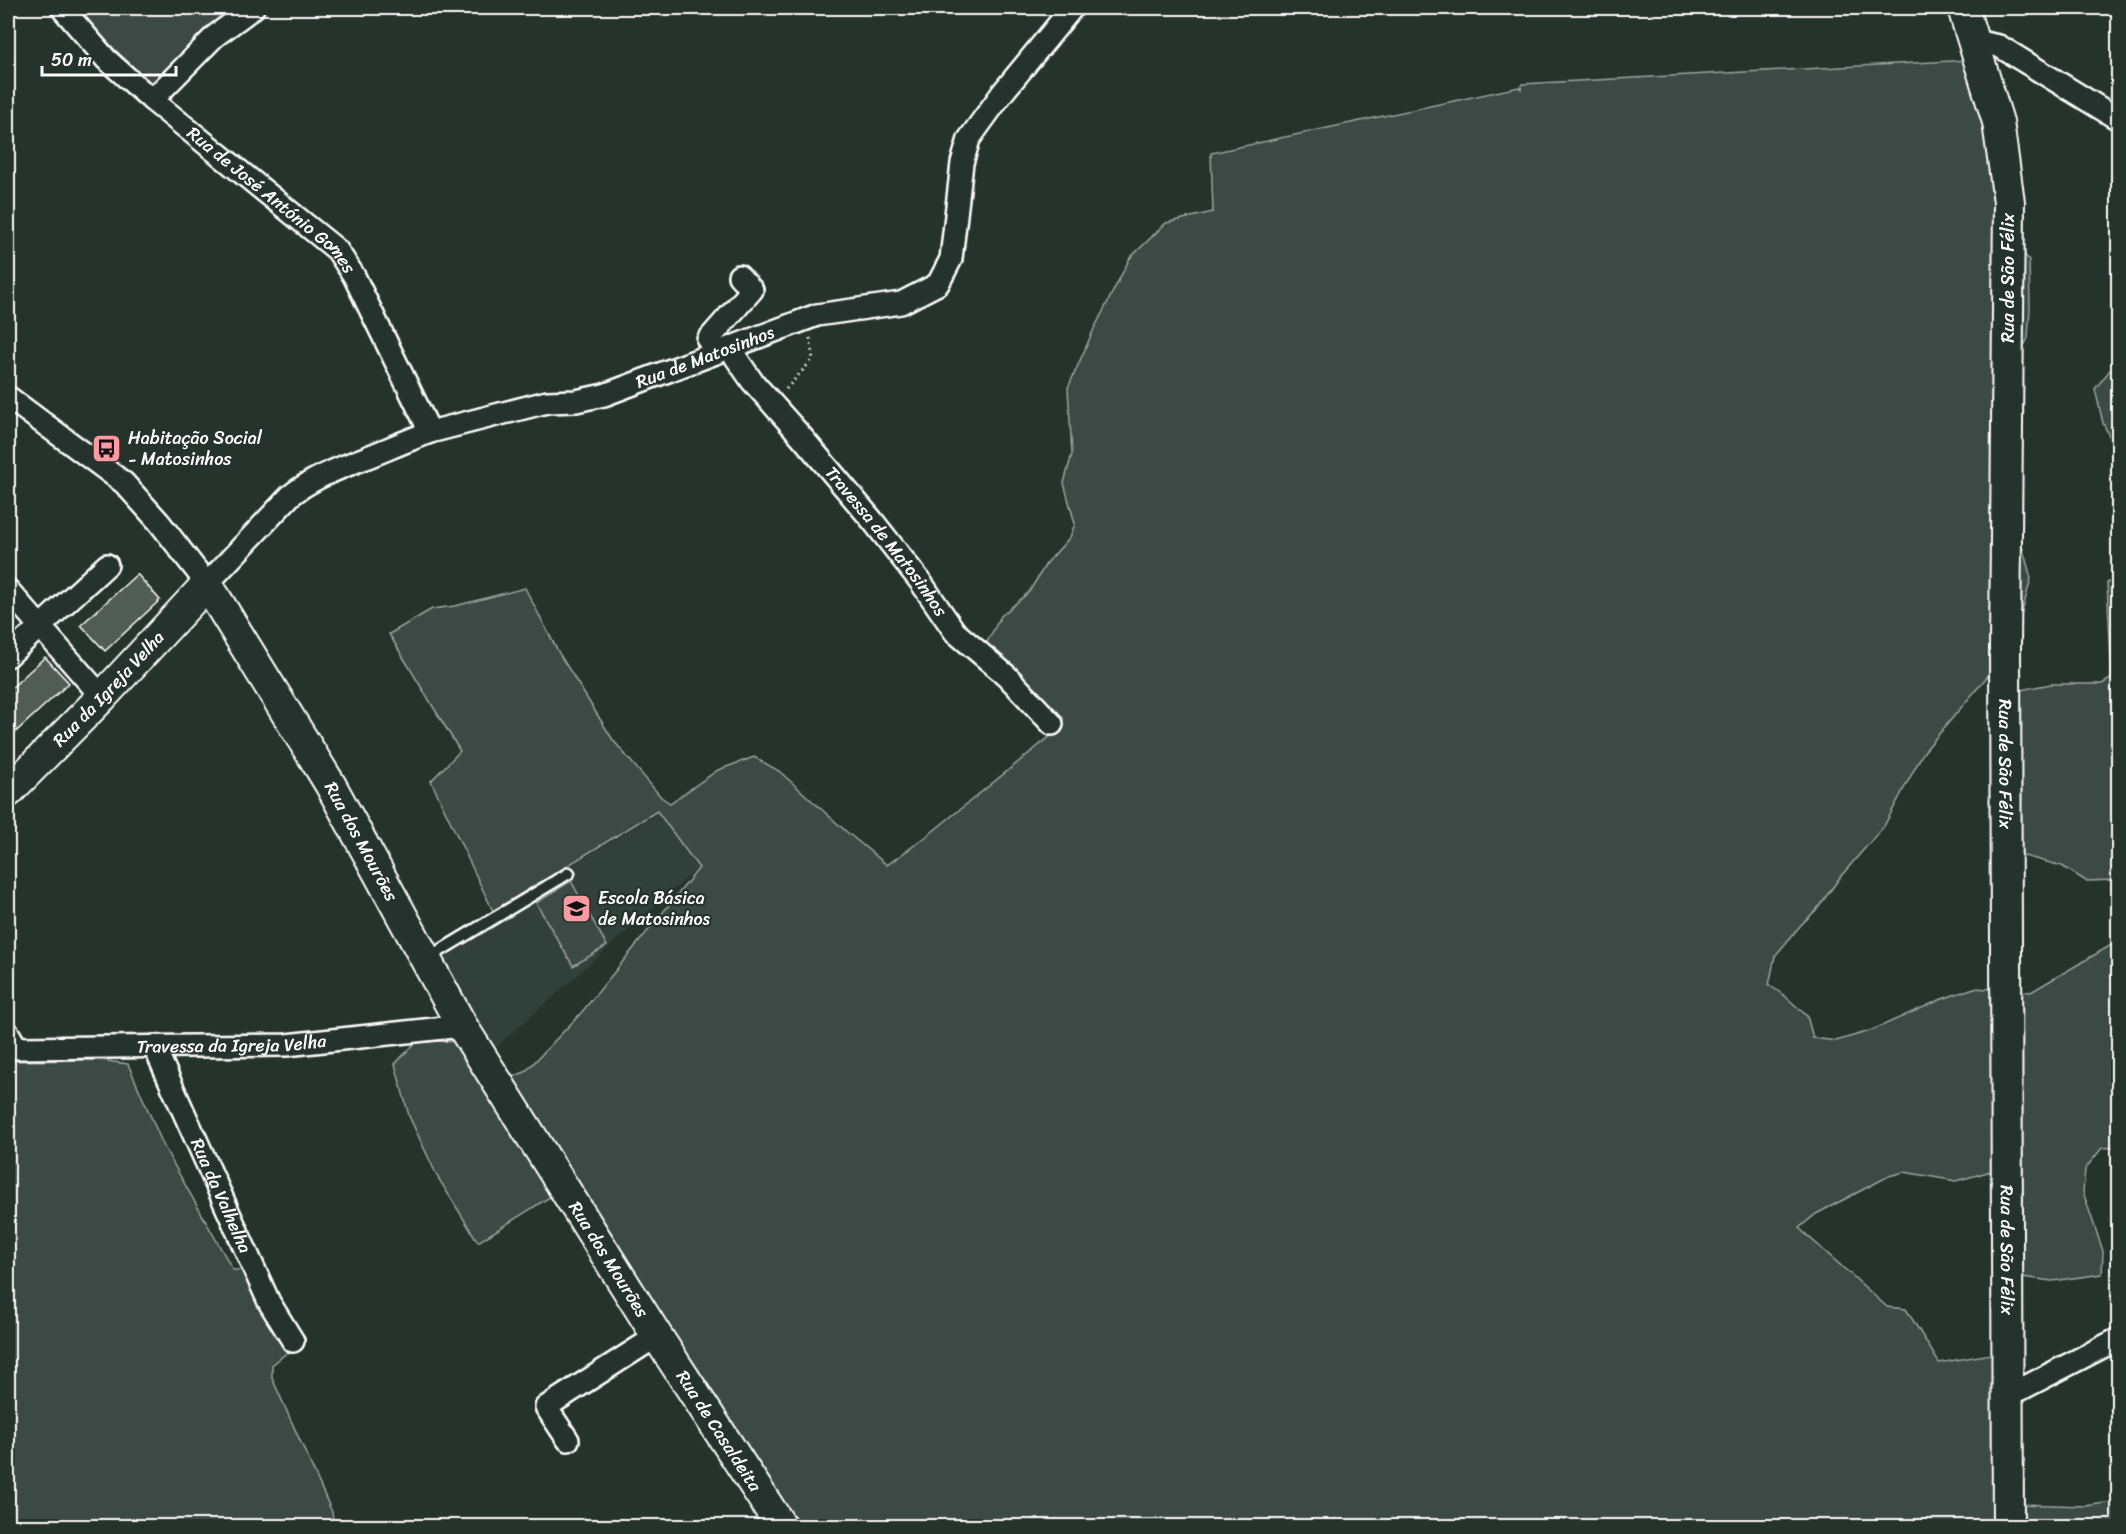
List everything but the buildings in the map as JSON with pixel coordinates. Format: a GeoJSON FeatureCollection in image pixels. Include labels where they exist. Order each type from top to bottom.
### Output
{"type":"FeatureCollection","features":[{"type":"Feature","properties":{"kind":"main road","name":"Rua de São Félix"},"geometry":{"type":"LineString","coordinates":[[1964,8],[1998,122],[2009,202],[2005,637],[2008,1527]]}},
{"type":"Feature","properties":{"kind":"main road","name":"Rua da Igreja Velha"},"geometry":{"type":"LineString","coordinates":[[8,792],[102,697],[207,584]]}},
{"type":"Feature","properties":{"kind":"main road","name":"Rua dos Mourões"},"geometry":{"type":"LineString","coordinates":[[207,584],[330,784],[462,1026],[657,1336]]}},
{"type":"Feature","properties":{"kind":"main road","name":"Rua de Casaldeita"},"geometry":{"type":"LineString","coordinates":[[657,1336],[781,1527]]}},
{"type":"Feature","properties":{"kind":"street","name":"Rua de José António Gomes"},"geometry":{"type":"LineString","coordinates":[[62,8],[106,59],[152,100],[337,250],[354,276],[430,432]]}},
{"type":"Feature","properties":{"kind":"street"},"geometry":{"type":"LineString","coordinates":[[152,100],[215,36],[253,8]]}},
{"type":"Feature","properties":{"kind":"street","name":"Rua de Matosinhos"},"geometry":{"type":"LineString","coordinates":[[207,584],[290,496],[302,487],[330,473],[430,432],[547,402],[576,401],[604,395],[817,315],[901,303],[938,284],[951,259],[962,163],[969,139],[1003,92],[1072,8]]}},
{"type":"Feature","properties":{"kind":"street"},"geometry":{"type":"LineString","coordinates":[[1974,40],[1999,46],[2118,119]]}},
{"type":"Feature","properties":{"kind":"street"},"geometry":{"type":"LineString","coordinates":[[708,340],[752,290],[739,276]]}},
{"type":"Feature","properties":{"kind":"street","name":"Travessa de Matosinhos"},"geometry":{"type":"LineString","coordinates":[[730,349],[752,381],[872,520],[920,581],[955,632],[1007,676],[1052,724]]}},
{"type":"Feature","properties":{"kind":"street","name":"Rua dos Mourões"},"geometry":{"type":"LineString","coordinates":[[8,397],[124,483],[159,522],[207,584]]}},
{"type":"Feature","properties":{"kind":"street"},"geometry":{"type":"LineString","coordinates":[[8,656],[107,565]]}},
{"type":"Feature","properties":{"kind":"street"},"geometry":{"type":"LineString","coordinates":[[8,590],[102,697]]}},
{"type":"Feature","properties":{"kind":"street","name":"Travessa da Igreja Velha"},"geometry":{"type":"LineString","coordinates":[[8,1033],[17,1048],[286,1045],[462,1026]]}},
{"type":"Feature","properties":{"kind":"street","name":"Rua da Valhelha"},"geometry":{"type":"LineString","coordinates":[[154,1046],[268,1302],[293,1341]]}},
{"type":"Feature","properties":{"kind":"street"},"geometry":{"type":"LineString","coordinates":[[568,1440],[546,1407],[657,1336]]}},
{"type":"Feature","properties":{"kind":"street"},"geometry":{"type":"LineString","coordinates":[[2006,1397],[2118,1339]]}},
{"type":"Feature","properties":{"kind":"lane"},"geometry":{"type":"LineString","coordinates":[[426,960],[570,873]]}},
{"type":"Feature","properties":{"kind":"path"},"geometry":{"type":"LineString","coordinates":[[772,404],[813,359],[810,335]]}},
{"type":"Feature","properties":{"kind":"shaded area"},"geometry":{"type":"Polygon","coordinates":[[[72,8],[246,8],[159,92],[72,8]]]}},
{"type":"Feature","properties":{"kind":"shaded area"},"geometry":{"type":"Polygon","coordinates":[[[1988,59],[2025,255],[2029,260],[2028,338],[2012,369],[2007,493],[2031,578],[2013,646],[1923,753],[1884,826],[1841,876],[1817,909],[1775,956],[1769,985],[1807,1016],[1813,1038],[1836,1041],[1870,1031],[1942,999],[1974,988],[2031,992],[2118,941],[2118,1147],[2102,1148],[2085,1169],[2083,1192],[2103,1251],[2102,1274],[2052,1281],[2022,1277],[2013,1165],[1956,1181],[1904,1172],[1889,1176],[1816,1214],[1799,1228],[1887,1307],[1906,1309],[1939,1363],[1996,1353],[2019,1504],[2086,1506],[2118,1501],[2118,1526],[2019,1526],[1996,1519],[1989,1526],[798,1526],[633,1270],[572,1183],[478,1242],[437,1176],[409,1116],[395,1064],[418,1040],[459,1042],[510,1078],[525,1072],[581,1013],[699,868],[657,811],[493,911],[431,781],[460,751],[389,634],[432,609],[455,606],[525,588],[560,655],[613,740],[661,797],[670,803],[718,770],[754,757],[779,771],[887,865],[927,836],[1053,734],[1059,713],[986,644],[1001,616],[1029,592],[1046,564],[1070,537],[1075,524],[1064,483],[1072,454],[1068,388],[1093,331],[1130,258],[1166,223],[1213,212],[1211,153],[1519,87],[1521,89],[1522,84],[1988,59]]]}},
{"type":"Feature","properties":{"kind":"shaded area"},"geometry":{"type":"Polygon","coordinates":[[[2110,370],[2118,370],[2118,454],[2103,423],[2095,389],[2110,370]]]}},
{"type":"Feature","properties":{"kind":"shaded area"},"geometry":{"type":"Polygon","coordinates":[[[2118,576],[2118,880],[2086,881],[2062,866],[2020,855],[2015,691],[2051,684],[2102,684],[2112,678],[2107,583],[2118,576]]]}},
{"type":"Feature","properties":{"kind":"shaded area","name":"Escola Básica de Matosinhos"},"geometry":{"type":"Polygon","coordinates":[[[658,813],[698,868],[492,1051],[434,948],[658,813]]]}},
{"type":"Feature","properties":{"kind":"shaded area"},"geometry":{"type":"Polygon","coordinates":[[[571,881],[607,946],[573,966],[536,903],[571,881]]]}},
{"type":"Feature","properties":{"kind":"shaded area"},"geometry":{"type":"Polygon","coordinates":[[[8,1053],[11,1061],[100,1060],[128,1064],[164,1147],[233,1270],[246,1270],[290,1350],[272,1365],[272,1378],[332,1512],[334,1526],[8,1526],[8,1053]]]}},
{"type":"Feature","properties":{"kind":"place","name":"Habitação Social - Matosinhos"},"geometry":{"type":"Point","coordinates":[107,448]}},
{"type":"Feature","properties":{"kind":"place","name":"Escola Básica de Matosinhos"},"geometry":{"type":"Point","coordinates":[577,908]}}]}
